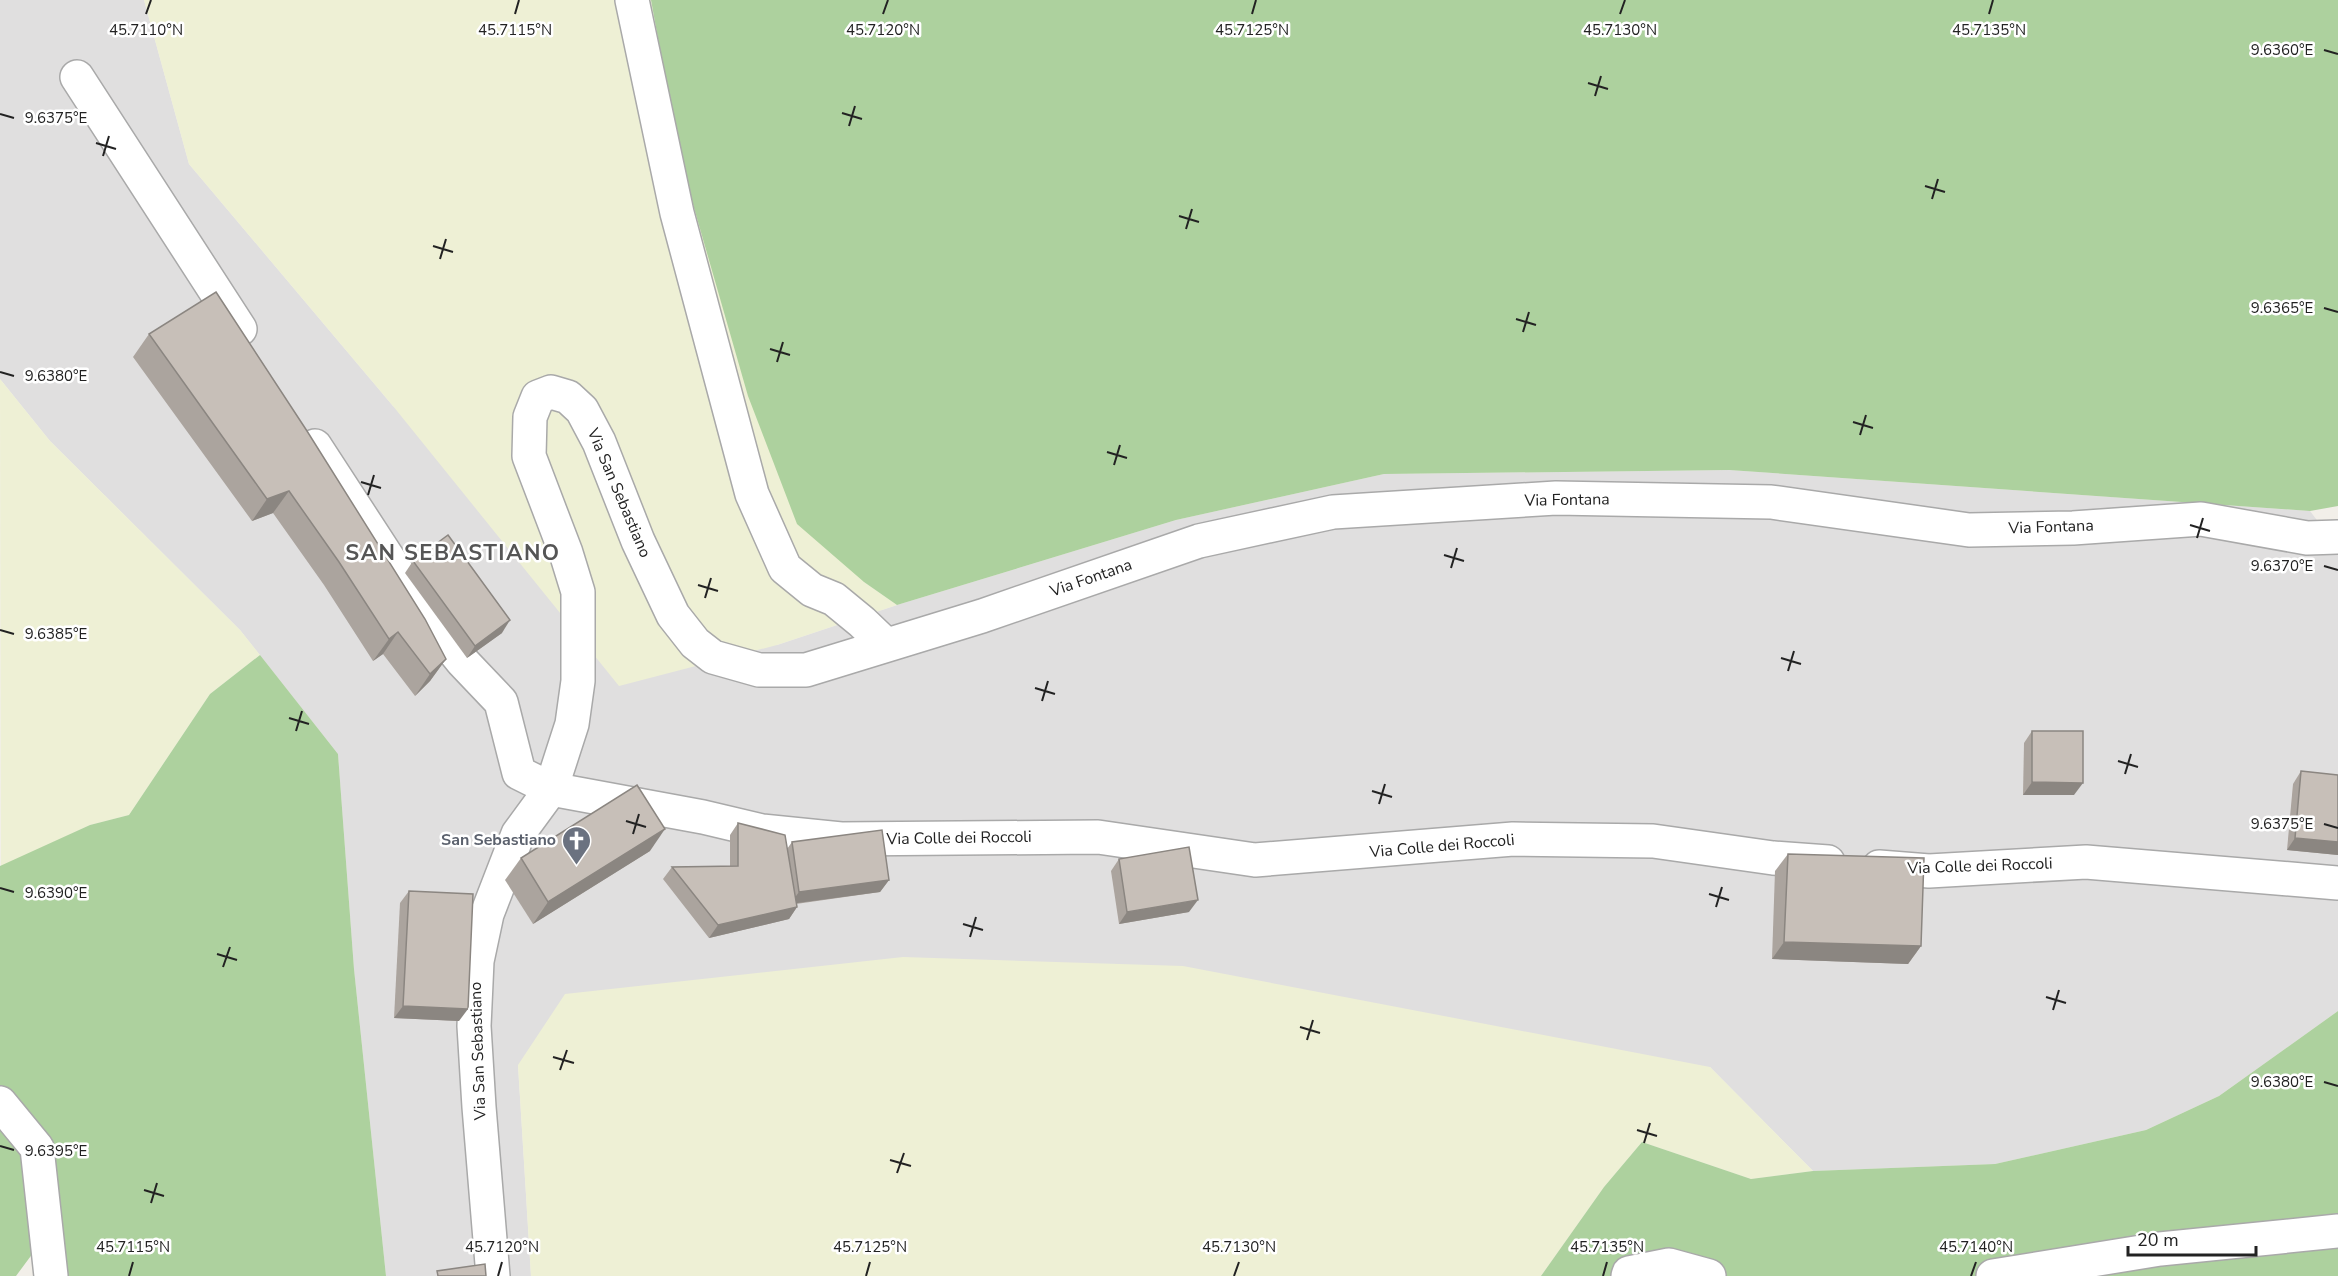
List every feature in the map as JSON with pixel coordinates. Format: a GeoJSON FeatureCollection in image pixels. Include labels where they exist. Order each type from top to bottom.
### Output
{"type":"FeatureCollection","features":[{"type":"Feature","properties":{"kind":"street"},"geometry":{"type":"LineString","coordinates":[[632,0],[677,213],[752,494],[785,568],[812,590],[834,599],[885,644]]}},
{"type":"Feature","properties":{"kind":"street"},"geometry":{"type":"LineString","coordinates":[[77,77],[257,356]]}},
{"type":"Feature","properties":{"kind":"street","name":"Via San Sebastiano"},"geometry":{"type":"LineString","coordinates":[[493,1276],[474,1026],[477,961],[487,914],[518,834],[550,789],[572,724],[578,681],[578,592],[566,553],[529,456],[530,417],[538,398],[551,392],[568,397],[582,410],[599,442],[638,541],[673,615],[695,643],[713,657],[759,670],[806,670],[816,667]]}},
{"type":"Feature","properties":{"kind":"street","name":"Via Colle dei Roccoli"},"geometry":{"type":"LineString","coordinates":[[303,426],[425,615],[462,661],[501,702],[519,773],[550,789],[703,817],[762,831],[841,839],[1098,837],[1256,860],[1513,838],[1653,841],[1773,858],[1929,870],[2086,862],[2338,883]]}},
{"type":"Feature","properties":{"kind":"street","name":"Via Fontana"},"geometry":{"type":"LineString","coordinates":[[816,667],[982,616],[1199,541],[1333,512],[1556,498],[1771,502],[1969,530],[2073,528],[2201,519],[2307,537],[2338,537]]}},
{"type":"Feature","properties":{"kind":"street"},"geometry":{"type":"LineString","coordinates":[[0,1103],[37,1148],[51,1276]]}},
{"type":"Feature","properties":{"kind":"street"},"geometry":{"type":"LineString","coordinates":[[1994,1276],[2160,1249],[2338,1231]]}},
{"type":"Feature","properties":{"kind":"street"},"geometry":{"type":"LineString","coordinates":[[1628,1276],[1629,1273],[1669,1265],[1709,1276]]}},
{"type":"Feature","properties":{"kind":"shaded area"},"geometry":{"type":"Polygon","coordinates":[[[0,0],[144,0],[189,164],[393,406],[777,645],[897,605],[1176,520],[1384,474],[1729,470],[2310,511],[2338,548],[2338,1011],[2219,1096],[2146,1130],[1995,1164],[1813,1171],[1710,1067],[518,1065],[531,1276],[386,1276],[354,969],[338,754],[240,630],[50,441],[0,379],[0,0]]]}},
{"type":"Feature","properties":{"kind":"green space"},"geometry":{"type":"Polygon","coordinates":[[[144,0],[651,0],[680,159],[864,582],[897,605],[777,645],[619,686],[393,406],[189,164],[144,0]]]}},
{"type":"Feature","properties":{"kind":"green space"},"geometry":{"type":"Polygon","coordinates":[[[651,0],[2338,0],[2338,506],[2310,511],[1729,470],[1384,474],[1176,520],[897,605],[864,582],[797,524],[748,396],[680,159],[651,0]]]}},
{"type":"Feature","properties":{"kind":"green space"},"geometry":{"type":"Polygon","coordinates":[[[0,379],[50,441],[240,630],[260,655],[210,694],[129,815],[90,825],[1,867],[0,379]]]}},
{"type":"Feature","properties":{"kind":"green space"},"geometry":{"type":"Polygon","coordinates":[[[260,655],[338,754],[354,969],[386,1276],[39,1276],[36,1249],[16,1276],[0,1276],[0,866],[90,825],[129,815],[210,694],[260,655]]]}},
{"type":"Feature","properties":{"kind":"green space"},"geometry":{"type":"Polygon","coordinates":[[[903,957],[1183,966],[1710,1067],[1813,1171],[1751,1179],[1642,1142],[1604,1187],[1541,1276],[531,1276],[518,1065],[565,994],[903,957]]]}},
{"type":"Feature","properties":{"kind":"green space"},"geometry":{"type":"Polygon","coordinates":[[[2338,1011],[2338,1276],[1541,1276],[1604,1187],[1642,1142],[1751,1179],[1813,1171],[1995,1164],[2146,1130],[2219,1096],[2338,1011]]]}},
{"type":"Feature","properties":{"kind":"building"},"geometry":{"type":"Polygon","coordinates":[[[216,292],[307,431],[425,619],[446,659],[430,674],[398,632],[389,639],[289,491],[267,499],[149,334],[216,292]]]}},
{"type":"Feature","properties":{"kind":"building"},"geometry":{"type":"Polygon","coordinates":[[[448,535],[510,620],[475,646],[413,561],[448,535]]]}},
{"type":"Feature","properties":{"kind":"building"},"geometry":{"type":"Polygon","coordinates":[[[2032,731],[2083,731],[2083,783],[2032,782],[2032,731]]]}},
{"type":"Feature","properties":{"kind":"building"},"geometry":{"type":"Polygon","coordinates":[[[2301,771],[2338,775],[2338,842],[2295,838],[2301,771]]]}},
{"type":"Feature","properties":{"kind":"building","name":"San Sebastiano"},"geometry":{"type":"Polygon","coordinates":[[[637,785],[665,829],[548,902],[521,858],[637,785]]]}},
{"type":"Feature","properties":{"kind":"building"},"geometry":{"type":"Polygon","coordinates":[[[738,823],[785,835],[797,907],[718,925],[672,867],[738,866],[738,823]]]}},
{"type":"Feature","properties":{"kind":"building"},"geometry":{"type":"Polygon","coordinates":[[[882,830],[889,880],[799,892],[792,842],[882,830]]]}},
{"type":"Feature","properties":{"kind":"building"},"geometry":{"type":"Polygon","coordinates":[[[1189,847],[1198,900],[1127,912],[1119,859],[1189,847]]]}},
{"type":"Feature","properties":{"kind":"building"},"geometry":{"type":"Polygon","coordinates":[[[1788,854],[1924,858],[1921,946],[1784,942],[1788,854]]]}},
{"type":"Feature","properties":{"kind":"building"},"geometry":{"type":"Polygon","coordinates":[[[409,891],[473,894],[468,1009],[403,1006],[409,891]]]}},
{"type":"Feature","properties":{"kind":"building"},"geometry":{"type":"Polygon","coordinates":[[[485,1264],[486,1276],[438,1276],[437,1271],[485,1264]]]}},
{"type":"Feature","properties":{"kind":"place","name":"San Sebastiano"},"geometry":{"type":"Point","coordinates":[577,866]}},
{"type":"Feature","properties":{"kind":"district","name":"SAN SEBASTIANO"},"geometry":{"type":"Point","coordinates":[453,553]}}]}
